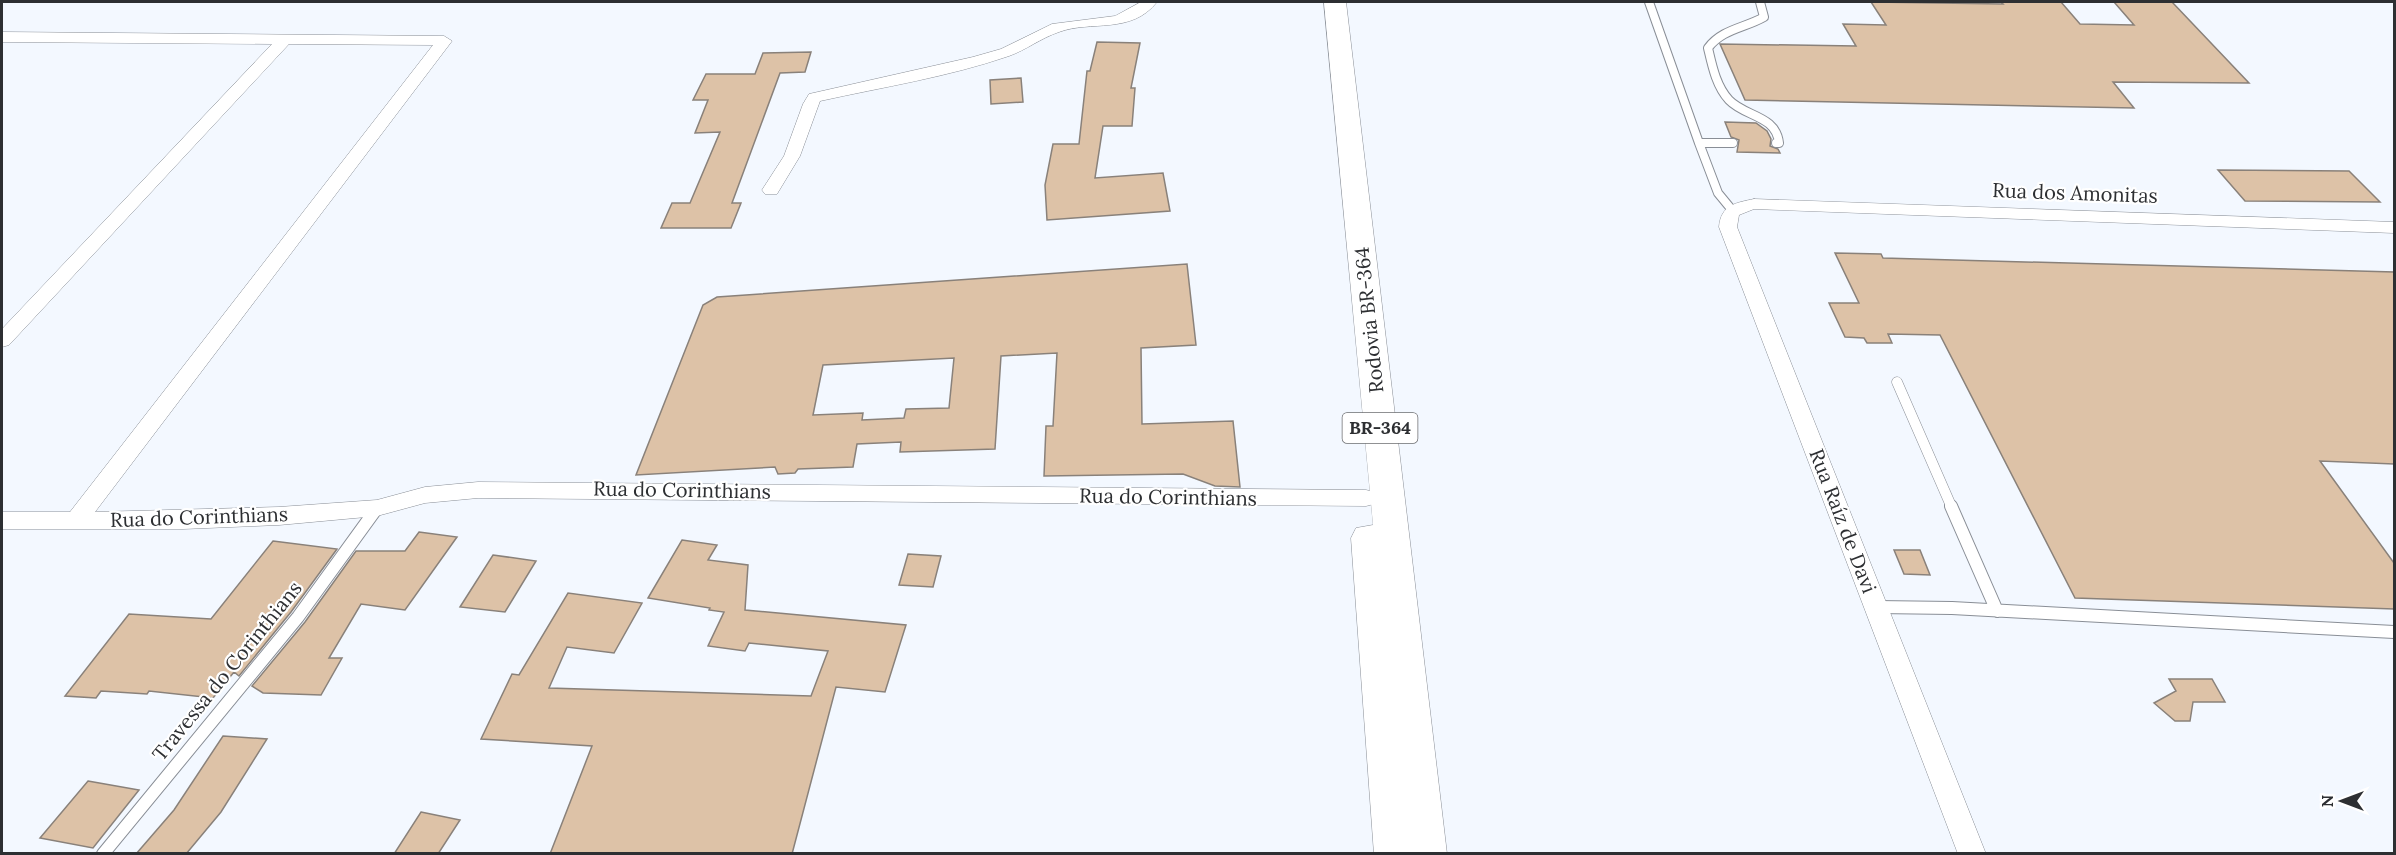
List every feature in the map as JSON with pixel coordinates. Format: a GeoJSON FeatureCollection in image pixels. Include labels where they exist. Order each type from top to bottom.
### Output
{"type":"FeatureCollection","features":[{"type":"Feature","properties":{"kind":"highway","name":"BR-364"},"geometry":{"type":"LineString","coordinates":[[1317,2],[1366,498],[1396,854]]}},
{"type":"Feature","properties":{"kind":"highway","name":"Rodovia BR-364"},"geometry":{"type":"LineString","coordinates":[[1335,2],[1425,854]]}},
{"type":"Feature","properties":{"kind":"street"},"geometry":{"type":"LineString","coordinates":[[771,190],[784,170],[804,128],[811,101],[816,96],[977,62],[1006,52],[1057,27],[1118,20],[1150,2]]}},
{"type":"Feature","properties":{"kind":"street"},"geometry":{"type":"LineString","coordinates":[[2,37],[444,41],[76,520]]}},
{"type":"Feature","properties":{"kind":"street"},"geometry":{"type":"LineString","coordinates":[[2,340],[285,39]]}},
{"type":"Feature","properties":{"kind":"street","name":"Rua dos Amonitas"},"geometry":{"type":"LineString","coordinates":[[1732,210],[1754,204],[2394,227]]}},
{"type":"Feature","properties":{"kind":"street","name":"Rua Raíz de Davi"},"geometry":{"type":"LineString","coordinates":[[1732,210],[1728,215],[1728,226],[1972,854]]}},
{"type":"Feature","properties":{"kind":"street","name":"Rua do Corinthians"},"geometry":{"type":"LineString","coordinates":[[2,521],[183,520],[377,508],[425,495],[448,492],[553,489],[1366,498]]}},
{"type":"Feature","properties":{"kind":"lane"},"geometry":{"type":"LineString","coordinates":[[1649,2],[1718,193],[1732,210]]}},
{"type":"Feature","properties":{"kind":"lane"},"geometry":{"type":"LineString","coordinates":[[1760,2],[1764,16],[1754,23],[1725,32],[1713,39],[1708,48],[1721,88],[1729,100],[1740,109],[1769,122],[1779,138],[1779,143],[1776,143]]}},
{"type":"Feature","properties":{"kind":"lane"},"geometry":{"type":"LineString","coordinates":[[1699,142],[1733,143]]}},
{"type":"Feature","properties":{"kind":"lane"},"geometry":{"type":"LineString","coordinates":[[1897,382],[1997,611]]}},
{"type":"Feature","properties":{"kind":"lane","name":"Travessa do Corinthians"},"geometry":{"type":"LineString","coordinates":[[103,854],[298,617],[377,508]]}},
{"type":"Feature","properties":{"kind":"lane"},"geometry":{"type":"LineString","coordinates":[[1876,607],[1952,608],[2394,632]]}},
{"type":"Feature","properties":{"kind":"building"},"geometry":{"type":"Polygon","coordinates":[[[1871,2],[2003,4],[2001,2],[2061,2],[2080,24],[2134,25],[2114,2],[2172,2],[2249,83],[2113,82],[2134,108],[1745,100],[1720,44],[1856,46],[1843,24],[1886,25],[1871,2]]]}},
{"type":"Feature","properties":{"kind":"building"},"geometry":{"type":"Polygon","coordinates":[[[1097,42],[1140,43],[1131,88],[1135,88],[1132,126],[1103,126],[1095,178],[1163,173],[1170,211],[1047,220],[1045,185],[1053,144],[1079,144],[1087,71],[1090,71],[1097,42]]]}},
{"type":"Feature","properties":{"kind":"building"},"geometry":{"type":"Polygon","coordinates":[[[811,52],[805,72],[780,73],[732,203],[741,203],[731,228],[661,228],[672,203],[690,203],[720,132],[695,133],[708,100],[693,100],[706,74],[755,74],[763,53],[811,52]]]}},
{"type":"Feature","properties":{"kind":"building"},"geometry":{"type":"Polygon","coordinates":[[[1021,78],[1023,102],[991,104],[990,80],[1021,78]]]}},
{"type":"Feature","properties":{"kind":"building"},"geometry":{"type":"Polygon","coordinates":[[[1725,122],[1756,123],[1767,131],[1771,139],[1770,146],[1778,149],[1780,153],[1737,152],[1739,140],[1731,137],[1725,122]]]}},
{"type":"Feature","properties":{"kind":"building"},"geometry":{"type":"Polygon","coordinates":[[[2218,170],[2349,171],[2380,202],[2245,201],[2218,170]]]}},
{"type":"Feature","properties":{"kind":"building"},"geometry":{"type":"Polygon","coordinates":[[[1835,253],[1881,254],[1883,258],[2394,272],[2394,464],[2320,461],[2394,563],[2394,609],[2075,598],[1940,335],[1888,334],[1892,343],[1867,343],[1864,338],[1845,337],[1829,303],[1859,303],[1835,253]]]}},
{"type":"Feature","properties":{"kind":"building"},"geometry":{"type":"Polygon","coordinates":[[[1187,264],[1196,345],[1141,348],[1142,424],[1233,421],[1240,487],[1215,486],[1183,474],[1044,476],[1046,426],[1053,426],[1057,353],[1001,356],[995,449],[900,452],[901,442],[857,444],[853,467],[798,469],[795,473],[778,474],[775,467],[636,475],[703,305],[717,297],[1187,264]],[[954,358],[823,365],[813,415],[863,413],[862,420],[904,418],[906,409],[949,408],[954,358]]]}},
{"type":"Feature","properties":{"kind":"building"},"geometry":{"type":"Polygon","coordinates":[[[419,532],[457,537],[405,610],[361,604],[329,658],[342,658],[321,695],[263,693],[252,686],[305,622],[356,551],[405,551],[419,532]]]}},
{"type":"Feature","properties":{"kind":"building"},"geometry":{"type":"Polygon","coordinates":[[[682,540],[717,545],[708,560],[748,565],[745,610],[906,625],[885,692],[836,687],[792,854],[550,854],[592,746],[481,739],[512,674],[519,675],[568,593],[642,603],[614,653],[567,647],[549,688],[811,696],[828,651],[749,643],[745,651],[708,646],[724,612],[648,598],[682,540]]]}},
{"type":"Feature","properties":{"kind":"building"},"geometry":{"type":"Polygon","coordinates":[[[273,541],[337,549],[291,612],[239,676],[234,672],[213,698],[149,691],[147,694],[101,691],[96,698],[65,696],[129,614],[211,619],[273,541]]]}},
{"type":"Feature","properties":{"kind":"building"},"geometry":{"type":"Polygon","coordinates":[[[1894,550],[1920,550],[1930,575],[1904,574],[1894,550]]]}},
{"type":"Feature","properties":{"kind":"building"},"geometry":{"type":"Polygon","coordinates":[[[908,554],[941,556],[933,587],[899,585],[908,554]]]}},
{"type":"Feature","properties":{"kind":"building"},"geometry":{"type":"Polygon","coordinates":[[[493,555],[536,561],[505,612],[460,607],[493,555]]]}},
{"type":"Feature","properties":{"kind":"building"},"geometry":{"type":"Polygon","coordinates":[[[2169,679],[2212,679],[2225,702],[2193,702],[2190,721],[2175,721],[2154,703],[2176,691],[2169,679]]]}},
{"type":"Feature","properties":{"kind":"building"},"geometry":{"type":"Polygon","coordinates":[[[223,736],[267,739],[221,812],[186,854],[136,854],[174,810],[223,736]]]}},
{"type":"Feature","properties":{"kind":"building"},"geometry":{"type":"Polygon","coordinates":[[[88,781],[139,790],[93,848],[40,838],[88,781]]]}},
{"type":"Feature","properties":{"kind":"building"},"geometry":{"type":"Polygon","coordinates":[[[421,812],[460,820],[438,854],[394,854],[421,812]]]}}]}
